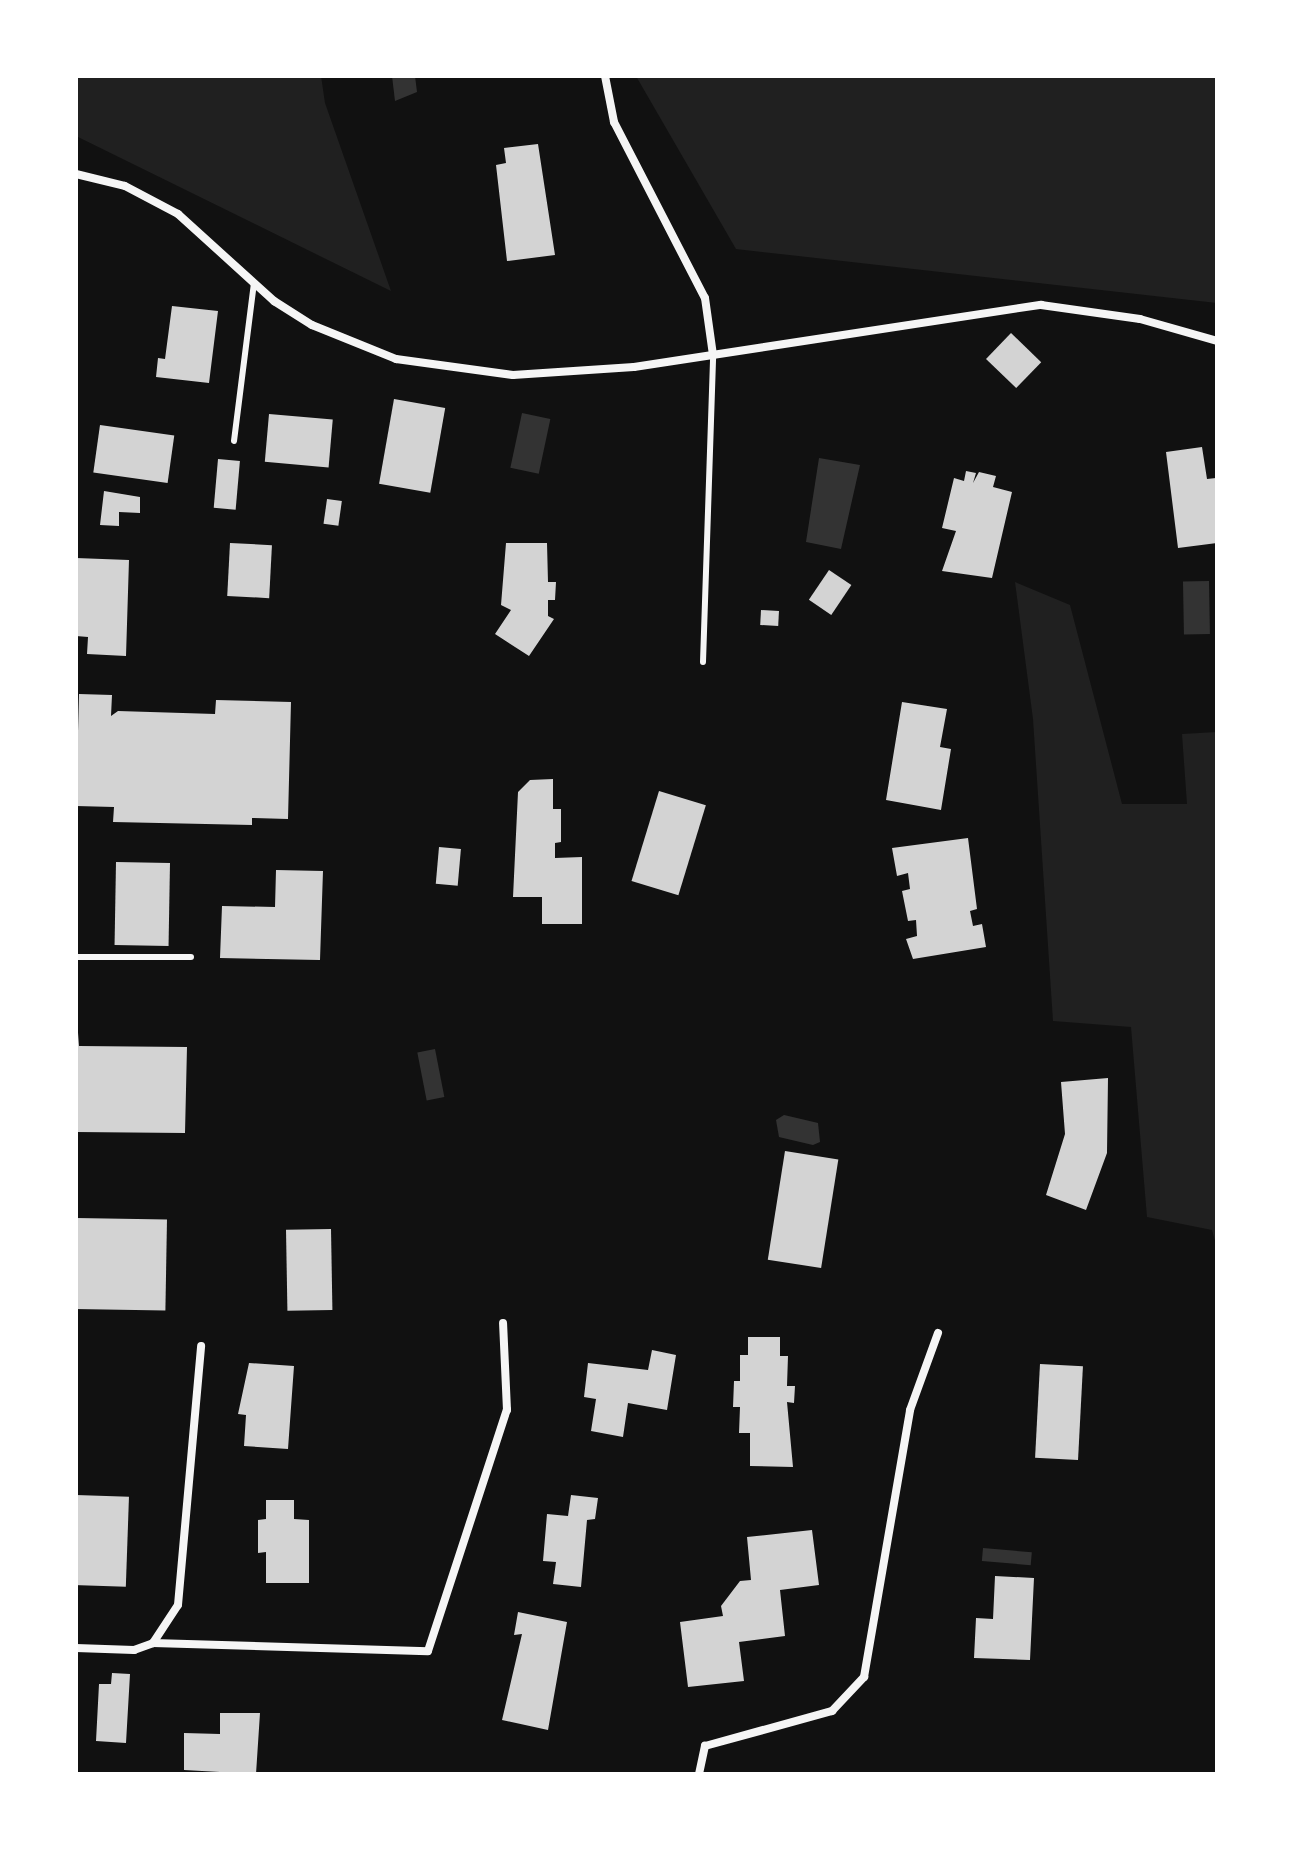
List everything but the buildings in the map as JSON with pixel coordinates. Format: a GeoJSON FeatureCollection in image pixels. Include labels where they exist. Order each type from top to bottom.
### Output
{"type":"FeatureCollection","features":[{"type":"Feature","properties":{"kind":"street"},"geometry":{"type":"LineString","coordinates":[[605,76],[614,122],[705,298],[713,355]]}},
{"type":"Feature","properties":{"kind":"street"},"geometry":{"type":"LineString","coordinates":[[76,174],[125,186],[178,214],[254,283],[312,325],[396,359],[513,375],[713,355],[1041,305],[1140,319],[1217,341]]}},
{"type":"Feature","properties":{"kind":"street"},"geometry":{"type":"LineString","coordinates":[[76,1648],[134,1650],[153,1643],[428,1651],[507,1410],[503,1323]]}},
{"type":"Feature","properties":{"kind":"street"},"geometry":{"type":"LineString","coordinates":[[699,1774],[705,1746],[832,1711],[864,1677],[910,1410],[938,1333]]}},
{"type":"Feature","properties":{"kind":"street"},"geometry":{"type":"LineString","coordinates":[[153,1643],[178,1605],[201,1346]]}},
{"type":"Feature","properties":{"kind":"lane"},"geometry":{"type":"LineString","coordinates":[[234,441],[254,283]]}},
{"type":"Feature","properties":{"kind":"lane"},"geometry":{"type":"LineString","coordinates":[[703,662],[713,355]]}},
{"type":"Feature","properties":{"kind":"lane"},"geometry":{"type":"LineString","coordinates":[[76,957],[191,957]]}},
{"type":"Feature","properties":{"kind":"shaded area"},"geometry":{"type":"Polygon","coordinates":[[[76,76],[321,76],[325,103],[391,291],[76,136],[76,76]]]}},
{"type":"Feature","properties":{"kind":"shaded area"},"geometry":{"type":"Polygon","coordinates":[[[392,76],[415,76],[417,92],[395,101],[392,76]]]}},
{"type":"Feature","properties":{"kind":"shaded area"},"geometry":{"type":"Polygon","coordinates":[[[636,76],[1217,76],[1217,303],[736,249],[636,76]]]}},
{"type":"Feature","properties":{"kind":"shaded area"},"geometry":{"type":"Polygon","coordinates":[[[522,413],[550,419],[539,474],[510,468],[522,413]]]}},
{"type":"Feature","properties":{"kind":"shaded area"},"geometry":{"type":"Polygon","coordinates":[[[819,458],[860,465],[841,549],[806,542],[819,458]]]}},
{"type":"Feature","properties":{"kind":"shaded area"},"geometry":{"type":"Polygon","coordinates":[[[1183,581],[1209,581],[1210,634],[1184,634],[1183,581]]]}},
{"type":"Feature","properties":{"kind":"shaded area"},"geometry":{"type":"Polygon","coordinates":[[[1015,582],[1070,605],[1122,804],[1187,804],[1182,734],[1217,732],[1217,1248],[1212,1230],[1147,1217],[1131,1027],[1053,1021],[1033,719],[1015,582]]]}},
{"type":"Feature","properties":{"kind":"shaded area"},"geometry":{"type":"Polygon","coordinates":[[[435,1049],[444,1097],[427,1101],[417,1052],[435,1049]]]}},
{"type":"Feature","properties":{"kind":"shaded area"},"geometry":{"type":"Polygon","coordinates":[[[784,1115],[818,1123],[820,1142],[813,1145],[779,1137],[776,1120],[784,1115]]]}},
{"type":"Feature","properties":{"kind":"shaded area"},"geometry":{"type":"Polygon","coordinates":[[[983,1548],[1032,1552],[1031,1565],[982,1561],[983,1548]]]}}]}
